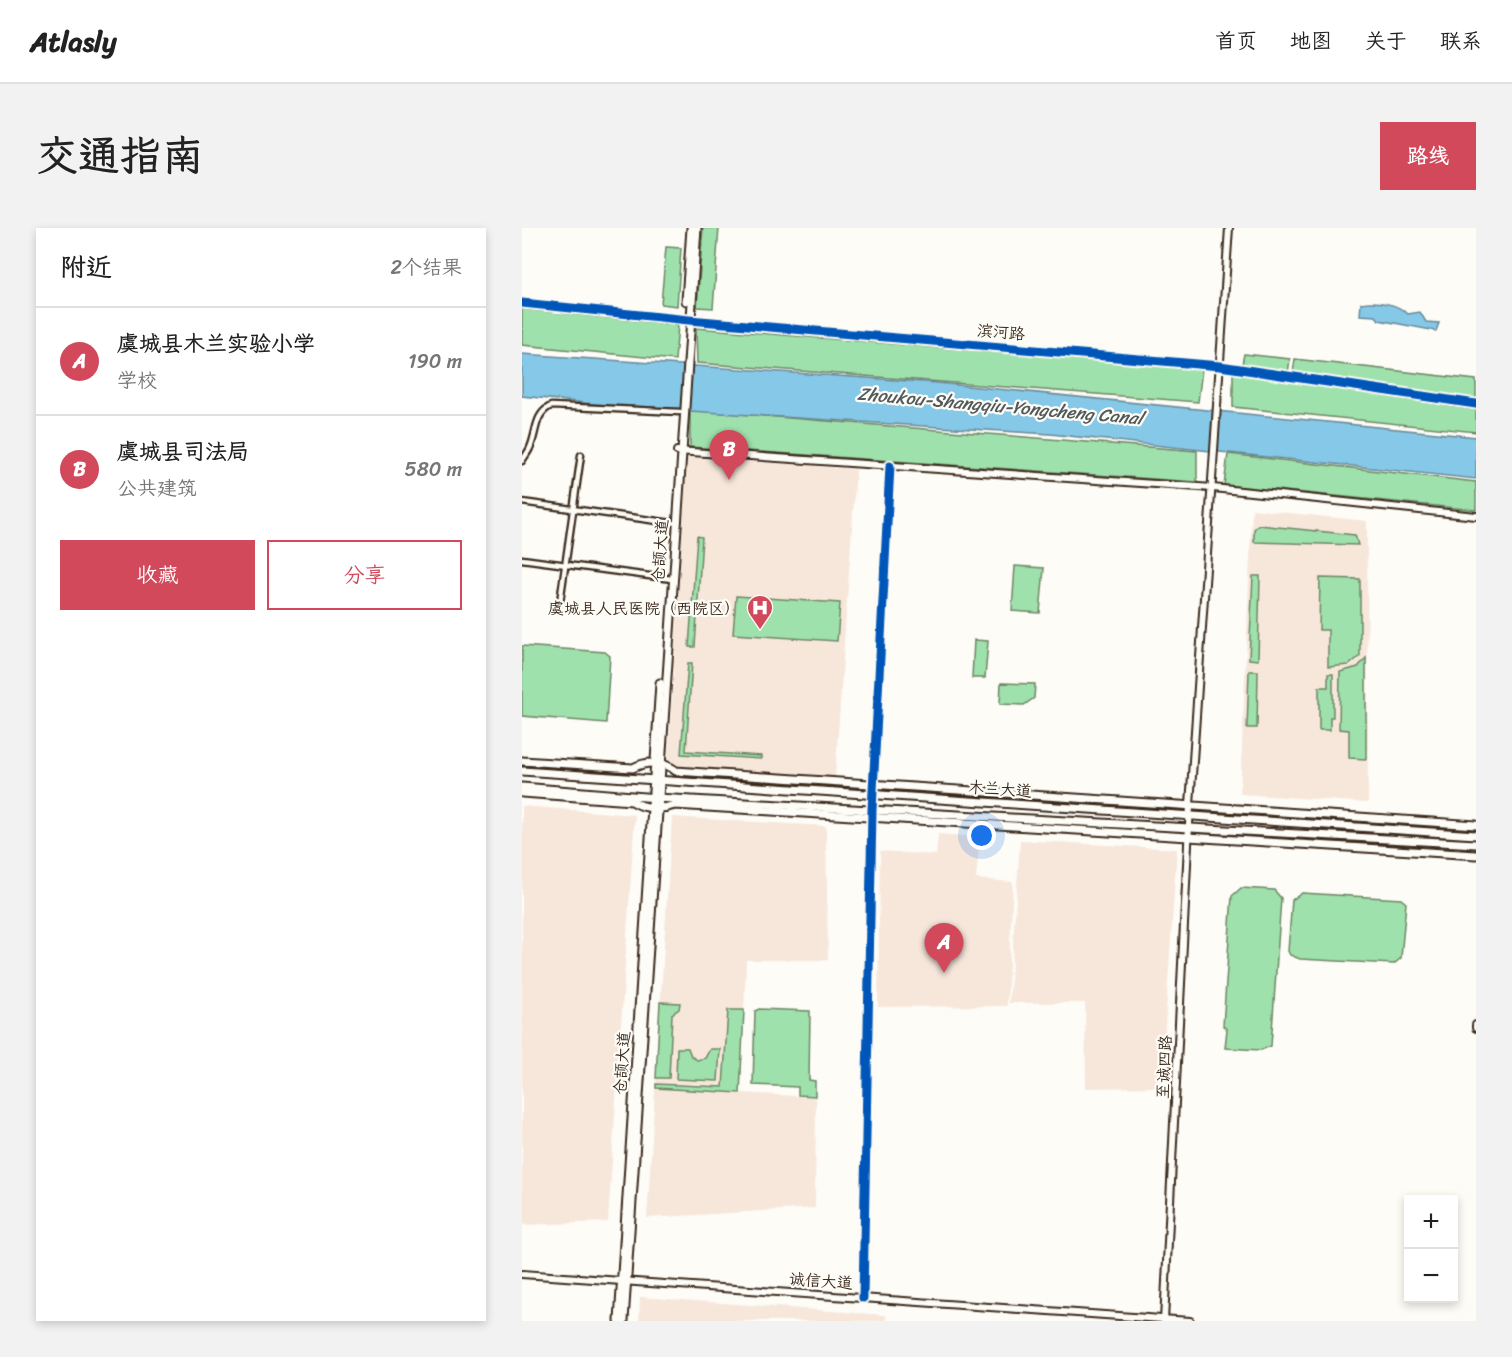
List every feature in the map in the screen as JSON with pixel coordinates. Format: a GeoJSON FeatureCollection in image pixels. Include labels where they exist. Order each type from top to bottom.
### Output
{"type":"FeatureCollection","features":[{"type":"Feature","properties":{"kind":"main road"},"geometry":{"type":"LineString","coordinates":[[687,320],[691,228]]}},
{"type":"Feature","properties":{"kind":"main road"},"geometry":{"type":"LineString","coordinates":[[687,320],[697,228]]}},
{"type":"Feature","properties":{"kind":"main road","name":"仓颉大道"},"geometry":{"type":"LineString","coordinates":[[619,1321],[624,1281],[687,320]]}},
{"type":"Feature","properties":{"kind":"main road","name":"仓颉大道"},"geometry":{"type":"LineString","coordinates":[[670,578],[672,523],[679,451]]}},
{"type":"Feature","properties":{"kind":"main road"},"geometry":{"type":"LineString","coordinates":[[522,761],[633,768],[643,763],[669,765],[676,771],[1476,825]]}},
{"type":"Feature","properties":{"kind":"main road","name":"木兰大道"},"geometry":{"type":"LineString","coordinates":[[522,771],[1190,814],[1476,835]]}},
{"type":"Feature","properties":{"kind":"main road","name":"木兰大道"},"geometry":{"type":"LineString","coordinates":[[522,787],[872,813],[1476,844]]}},
{"type":"Feature","properties":{"kind":"main road"},"geometry":{"type":"LineString","coordinates":[[522,793],[632,801],[640,806],[654,808],[675,805],[872,813],[1190,838],[1476,855]]}},
{"type":"Feature","properties":{"kind":"main road","name":"仓颉大道"},"geometry":{"type":"LineString","coordinates":[[624,1281],[624,1321]]}},
{"type":"Feature","properties":{"kind":"street","name":"至诚四路"},"geometry":{"type":"LineString","coordinates":[[1165,1320],[1190,805],[1229,228]]}},
{"type":"Feature","properties":{"kind":"street","name":"滨河路"},"geometry":{"type":"LineString","coordinates":[[522,303],[687,320],[1220,366],[1476,404]]}},
{"type":"Feature","properties":{"kind":"street"},"geometry":{"type":"LineString","coordinates":[[522,461],[530,448],[539,416],[543,410],[551,406],[681,412]]}},
{"type":"Feature","properties":{"kind":"street"},"geometry":{"type":"LineString","coordinates":[[679,451],[1213,488],[1476,516]]}},
{"type":"Feature","properties":{"kind":"street"},"geometry":{"type":"LineString","coordinates":[[560,602],[581,455]]}},
{"type":"Feature","properties":{"kind":"street"},"geometry":{"type":"LineString","coordinates":[[863,1298],[872,813],[890,466]]}},
{"type":"Feature","properties":{"kind":"street"},"geometry":{"type":"LineString","coordinates":[[522,502],[672,523]]}},
{"type":"Feature","properties":{"kind":"street"},"geometry":{"type":"LineString","coordinates":[[522,559],[670,578]]}},
{"type":"Feature","properties":{"kind":"street","name":"诚信大道"},"geometry":{"type":"LineString","coordinates":[[522,1274],[1190,1321]]}},
{"type":"Feature","properties":{"kind":"shaded area","name":"虞城县人民医院（西院区）"},"geometry":{"type":"Polygon","coordinates":[[[687,457],[856,469],[835,778],[676,768],[668,760],[687,457]]]}},
{"type":"Feature","properties":{"kind":"shaded area"},"geometry":{"type":"Polygon","coordinates":[[[1252,509],[1367,521],[1368,803],[1240,794],[1252,509]]]}},
{"type":"Feature","properties":{"kind":"shaded area"},"geometry":{"type":"Polygon","coordinates":[[[522,806],[635,815],[608,1222],[522,1225],[522,806]]]}},
{"type":"Feature","properties":{"kind":"shaded area"},"geometry":{"type":"Polygon","coordinates":[[[672,817],[826,826],[828,960],[746,960],[741,1093],[816,1097],[815,1208],[647,1218],[672,817]]]}},
{"type":"Feature","properties":{"kind":"shaded area"},"geometry":{"type":"Polygon","coordinates":[[[938,834],[980,837],[976,879],[1013,882],[1007,1006],[878,1007],[880,851],[936,855],[938,834]]]}},
{"type":"Feature","properties":{"kind":"shaded area"},"geometry":{"type":"Polygon","coordinates":[[[1020,840],[1177,849],[1161,1087],[1086,1088],[1085,1003],[1009,1003],[1020,840]]]}},
{"type":"Feature","properties":{"kind":"shaded area"},"geometry":{"type":"Polygon","coordinates":[[[640,1297],[886,1315],[886,1321],[639,1321],[640,1297]]]}},
{"type":"Feature","properties":{"kind":"green space"},"geometry":{"type":"Polygon","coordinates":[[[703,228],[719,228],[713,308],[697,307],[703,228]]]}},
{"type":"Feature","properties":{"kind":"green space"},"geometry":{"type":"Polygon","coordinates":[[[666,247],[681,248],[677,306],[661,304],[666,247]]]}},
{"type":"Feature","properties":{"kind":"green space"},"geometry":{"type":"Polygon","coordinates":[[[522,309],[678,325],[675,360],[522,345],[522,309]]]}},
{"type":"Feature","properties":{"kind":"green space"},"geometry":{"type":"Polygon","coordinates":[[[696,328],[1202,369],[1198,402],[697,363],[696,328]]]}},
{"type":"Feature","properties":{"kind":"green space"},"geometry":{"type":"Polygon","coordinates":[[[1244,354],[1290,359],[1288,373],[1242,364],[1244,354]]]}},
{"type":"Feature","properties":{"kind":"green space"},"geometry":{"type":"Polygon","coordinates":[[[1295,359],[1476,380],[1476,401],[1293,373],[1295,359]]]}},
{"type":"Feature","properties":{"kind":"green space"},"geometry":{"type":"Polygon","coordinates":[[[1233,373],[1476,410],[1476,432],[1233,407],[1233,373]]]}},
{"type":"Feature","properties":{"kind":"green space"},"geometry":{"type":"Polygon","coordinates":[[[690,410],[1197,451],[1197,482],[690,447],[690,410]]]}},
{"type":"Feature","properties":{"kind":"green space"},"geometry":{"type":"Polygon","coordinates":[[[1228,454],[1476,482],[1476,510],[1224,485],[1228,454]]]}},
{"type":"Feature","properties":{"kind":"green space"},"geometry":{"type":"Polygon","coordinates":[[[1259,525],[1355,535],[1358,545],[1254,542],[1254,529],[1259,525]]]}},
{"type":"Feature","properties":{"kind":"green space"},"geometry":{"type":"Polygon","coordinates":[[[697,536],[702,537],[695,647],[689,647],[697,536]]]}},
{"type":"Feature","properties":{"kind":"green space"},"geometry":{"type":"Polygon","coordinates":[[[1015,566],[1044,568],[1040,613],[1012,611],[1015,566]]]}},
{"type":"Feature","properties":{"kind":"green space"},"geometry":{"type":"Polygon","coordinates":[[[1253,576],[1260,576],[1258,660],[1249,659],[1253,576]]]}},
{"type":"Feature","properties":{"kind":"green space"},"geometry":{"type":"Polygon","coordinates":[[[1320,578],[1360,579],[1360,656],[1349,665],[1328,667],[1328,630],[1319,630],[1320,578]]]}},
{"type":"Feature","properties":{"kind":"green space"},"geometry":{"type":"Polygon","coordinates":[[[736,596],[840,603],[837,641],[733,634],[736,596]]]}},
{"type":"Feature","properties":{"kind":"green space"},"geometry":{"type":"Polygon","coordinates":[[[974,640],[988,641],[985,678],[972,678],[974,640]]]}},
{"type":"Feature","properties":{"kind":"green space"},"geometry":{"type":"Polygon","coordinates":[[[522,646],[605,652],[610,656],[606,723],[522,716],[522,646]]]}},
{"type":"Feature","properties":{"kind":"green space"},"geometry":{"type":"Polygon","coordinates":[[[1366,658],[1366,759],[1349,758],[1349,730],[1339,729],[1340,672],[1358,667],[1366,658]]]}},
{"type":"Feature","properties":{"kind":"green space"},"geometry":{"type":"Polygon","coordinates":[[[688,663],[692,663],[686,751],[761,756],[761,759],[681,754],[688,663]]]}},
{"type":"Feature","properties":{"kind":"green space"},"geometry":{"type":"Polygon","coordinates":[[[1249,671],[1258,671],[1257,728],[1247,728],[1249,671]]]}},
{"type":"Feature","properties":{"kind":"green space"},"geometry":{"type":"Polygon","coordinates":[[[1328,674],[1333,674],[1333,717],[1330,717],[1330,730],[1319,730],[1319,687],[1328,687],[1328,674]]]}},
{"type":"Feature","properties":{"kind":"green space"},"geometry":{"type":"Polygon","coordinates":[[[1001,683],[1035,684],[1034,698],[1024,705],[1000,704],[1001,683]]]}},
{"type":"Feature","properties":{"kind":"green space"},"geometry":{"type":"Polygon","coordinates":[[[1241,888],[1274,890],[1281,898],[1271,1046],[1261,1050],[1225,1048],[1227,1029],[1223,1026],[1232,896],[1241,888]]]}},
{"type":"Feature","properties":{"kind":"green space"},"geometry":{"type":"Polygon","coordinates":[[[1302,893],[1401,899],[1406,903],[1401,958],[1394,964],[1300,959],[1290,955],[1288,951],[1292,900],[1302,893]]]}},
{"type":"Feature","properties":{"kind":"green space"},"geometry":{"type":"Polygon","coordinates":[[[660,1002],[680,1003],[679,1009],[672,1014],[669,1078],[656,1078],[660,1002]]]}},
{"type":"Feature","properties":{"kind":"green space"},"geometry":{"type":"Polygon","coordinates":[[[759,1009],[810,1011],[809,1080],[815,1081],[815,1096],[798,1095],[798,1087],[753,1085],[755,1011],[759,1009]]]}},
{"type":"Feature","properties":{"kind":"green space"},"geometry":{"type":"Polygon","coordinates":[[[728,1010],[744,1010],[740,1093],[656,1088],[656,1084],[723,1087],[728,1010]]]}},
{"type":"Feature","properties":{"kind":"green space"},"geometry":{"type":"Polygon","coordinates":[[[677,1048],[688,1048],[691,1056],[697,1060],[705,1058],[710,1049],[720,1049],[718,1081],[676,1079],[677,1048]]]}},
{"type":"Feature","properties":{"kind":"water"},"geometry":{"type":"Polygon","coordinates":[[[1361,303],[1387,304],[1408,314],[1420,312],[1426,322],[1439,323],[1436,331],[1379,320],[1376,316],[1360,315],[1361,303]]]}},
{"type":"Feature","properties":{"kind":"water","name":"Zhoukou-Shangqiu-Yongcheng Canal"},"geometry":{"type":"Polygon","coordinates":[[[522,354],[938,383],[1476,437],[1476,479],[1050,434],[612,406],[522,396],[522,354]]]}},
{"type":"Feature","properties":{"kind":"cycle path"},"geometry":{"type":"LineString","coordinates":[[522,303],[689,320],[1220,366],[1476,404]]}},
{"type":"Feature","properties":{"kind":"cycle path"},"geometry":{"type":"LineString","coordinates":[[863,1298],[872,810],[890,466]]}},
{"type":"Feature","properties":{"kind":"place","name":"虞城县司法局"},"geometry":{"type":"Point","coordinates":[729,480]}},
{"type":"Feature","properties":{"kind":"place","name":"虞城县人民医院（西院区）"},"geometry":{"type":"Point","coordinates":[760,631]}},
{"type":"Feature","properties":{"kind":"place","name":"虞城县木兰实验小学"},"geometry":{"type":"Point","coordinates":[944,973]}}]}
